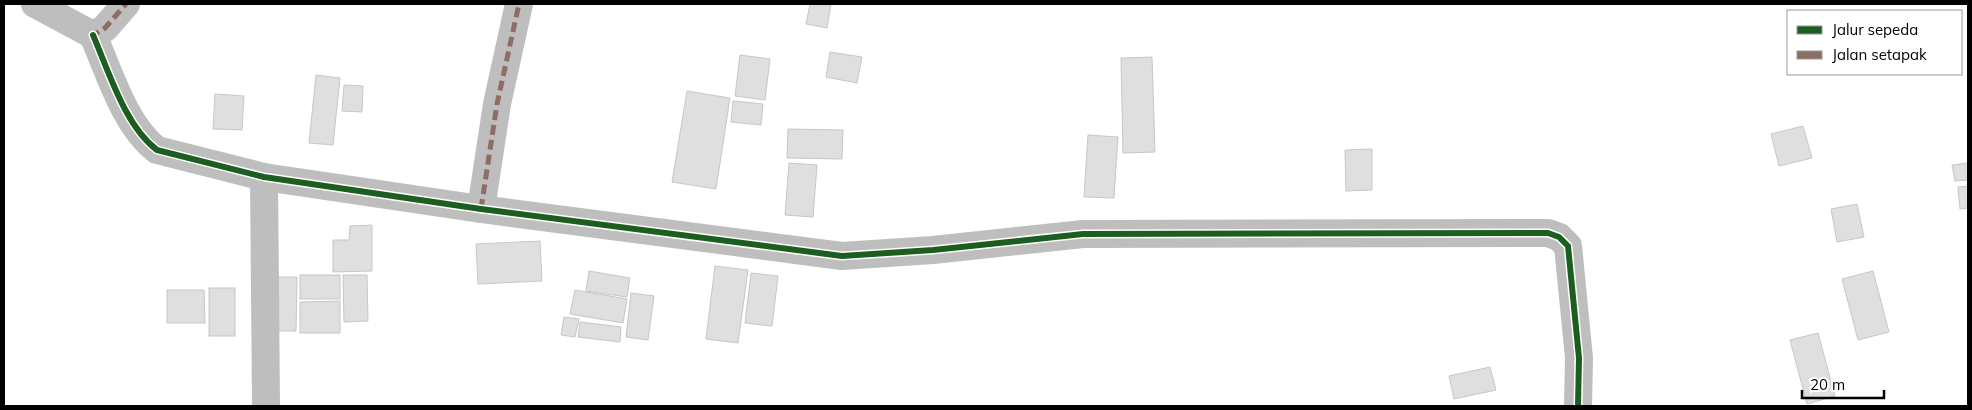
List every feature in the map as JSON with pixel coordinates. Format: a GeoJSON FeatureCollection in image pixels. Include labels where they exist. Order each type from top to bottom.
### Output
{"type":"FeatureCollection","features":[{"type":"Feature","properties":{"kind":"street"},"geometry":{"type":"LineString","coordinates":[[35,4],[81,29],[105,28],[126,4]]}},
{"type":"Feature","properties":{"kind":"street"},"geometry":{"type":"LineString","coordinates":[[481,209],[497,104],[519,4]]}},
{"type":"Feature","properties":{"kind":"street"},"geometry":{"type":"LineString","coordinates":[[81,29],[130,120],[147,143],[157,150],[169,155],[264,177],[481,209],[842,256],[1044,240],[1083,234],[1548,233],[1559,237],[1568,246],[1579,358],[1578,406]]}},
{"type":"Feature","properties":{"kind":"street"},"geometry":{"type":"LineString","coordinates":[[264,177],[266,406]]}},
{"type":"Feature","properties":{"kind":"building"},"geometry":{"type":"Polygon","coordinates":[[[810,4],[831,4],[827,28],[806,24],[810,4]]]}},
{"type":"Feature","properties":{"kind":"building"},"geometry":{"type":"Polygon","coordinates":[[[830,52],[862,57],[857,83],[826,77],[830,52]]]}},
{"type":"Feature","properties":{"kind":"building"},"geometry":{"type":"Polygon","coordinates":[[[740,55],[770,59],[765,100],[735,96],[740,55]]]}},
{"type":"Feature","properties":{"kind":"building"},"geometry":{"type":"Polygon","coordinates":[[[1152,57],[1155,152],[1123,153],[1121,58],[1152,57]]]}},
{"type":"Feature","properties":{"kind":"building"},"geometry":{"type":"Polygon","coordinates":[[[316,75],[340,78],[333,145],[309,143],[316,75]]]}},
{"type":"Feature","properties":{"kind":"building"},"geometry":{"type":"Polygon","coordinates":[[[344,85],[363,86],[362,112],[342,111],[344,85]]]}},
{"type":"Feature","properties":{"kind":"building"},"geometry":{"type":"Polygon","coordinates":[[[687,91],[730,98],[716,189],[672,182],[687,91]]]}},
{"type":"Feature","properties":{"kind":"building"},"geometry":{"type":"Polygon","coordinates":[[[215,94],[244,96],[242,130],[213,129],[215,94]]]}},
{"type":"Feature","properties":{"kind":"building"},"geometry":{"type":"Polygon","coordinates":[[[733,101],[763,104],[761,125],[731,122],[733,101]]]}},
{"type":"Feature","properties":{"kind":"building"},"geometry":{"type":"Polygon","coordinates":[[[1803,126],[1812,158],[1779,166],[1771,134],[1803,126]]]}},
{"type":"Feature","properties":{"kind":"building"},"geometry":{"type":"Polygon","coordinates":[[[788,129],[843,130],[842,159],[787,158],[788,129]]]}},
{"type":"Feature","properties":{"kind":"building"},"geometry":{"type":"Polygon","coordinates":[[[1088,135],[1118,137],[1114,198],[1084,197],[1088,135]]]}},
{"type":"Feature","properties":{"kind":"building"},"geometry":{"type":"Polygon","coordinates":[[[1372,149],[1372,190],[1346,191],[1345,150],[1372,149]]]}},
{"type":"Feature","properties":{"kind":"building"},"geometry":{"type":"Polygon","coordinates":[[[789,163],[817,165],[813,217],[785,215],[789,163]]]}},
{"type":"Feature","properties":{"kind":"building"},"geometry":{"type":"Polygon","coordinates":[[[1968,163],[1968,180],[1955,181],[1952,165],[1968,163]]]}},
{"type":"Feature","properties":{"kind":"building"},"geometry":{"type":"Polygon","coordinates":[[[1968,186],[1968,208],[1960,209],[1958,187],[1968,186]]]}},
{"type":"Feature","properties":{"kind":"building"},"geometry":{"type":"Polygon","coordinates":[[[1857,204],[1864,237],[1837,242],[1831,209],[1857,204]]]}},
{"type":"Feature","properties":{"kind":"building"},"geometry":{"type":"Polygon","coordinates":[[[372,225],[372,271],[333,272],[333,240],[349,240],[350,226],[372,225]]]}},
{"type":"Feature","properties":{"kind":"building"},"geometry":{"type":"Polygon","coordinates":[[[540,241],[542,281],[478,284],[476,244],[540,241]]]}},
{"type":"Feature","properties":{"kind":"building"},"geometry":{"type":"Polygon","coordinates":[[[715,266],[748,270],[738,343],[706,339],[715,266]]]}},
{"type":"Feature","properties":{"kind":"building"},"geometry":{"type":"Polygon","coordinates":[[[589,271],[630,278],[627,297],[586,291],[589,271]]]}},
{"type":"Feature","properties":{"kind":"building"},"geometry":{"type":"Polygon","coordinates":[[[1873,271],[1889,332],[1858,340],[1842,279],[1873,271]]]}},
{"type":"Feature","properties":{"kind":"building"},"geometry":{"type":"Polygon","coordinates":[[[751,273],[778,276],[772,326],[745,323],[751,273]]]}},
{"type":"Feature","properties":{"kind":"building"},"geometry":{"type":"Polygon","coordinates":[[[300,275],[340,275],[340,299],[300,299],[300,275]]]}},
{"type":"Feature","properties":{"kind":"building"},"geometry":{"type":"Polygon","coordinates":[[[343,275],[367,275],[368,321],[344,322],[343,275]]]}},
{"type":"Feature","properties":{"kind":"building"},"geometry":{"type":"Polygon","coordinates":[[[273,277],[297,277],[296,331],[272,331],[273,277]]]}},
{"type":"Feature","properties":{"kind":"building"},"geometry":{"type":"Polygon","coordinates":[[[209,288],[235,288],[235,336],[209,336],[209,288]]]}},
{"type":"Feature","properties":{"kind":"building"},"geometry":{"type":"Polygon","coordinates":[[[167,290],[204,290],[205,323],[167,323],[167,290]]]}},
{"type":"Feature","properties":{"kind":"building"},"geometry":{"type":"Polygon","coordinates":[[[575,290],[627,299],[623,323],[570,314],[575,290]]]}},
{"type":"Feature","properties":{"kind":"building"},"geometry":{"type":"Polygon","coordinates":[[[631,293],[654,296],[648,340],[626,337],[631,293]]]}},
{"type":"Feature","properties":{"kind":"building"},"geometry":{"type":"Polygon","coordinates":[[[340,301],[340,333],[300,333],[300,302],[340,301]]]}},
{"type":"Feature","properties":{"kind":"building"},"geometry":{"type":"Polygon","coordinates":[[[564,317],[579,319],[575,337],[561,335],[564,317]]]}},
{"type":"Feature","properties":{"kind":"building"},"geometry":{"type":"Polygon","coordinates":[[[580,322],[621,327],[620,342],[578,337],[580,322]]]}},
{"type":"Feature","properties":{"kind":"building"},"geometry":{"type":"Polygon","coordinates":[[[1818,333],[1835,396],[1807,404],[1790,340],[1818,333]]]}},
{"type":"Feature","properties":{"kind":"building"},"geometry":{"type":"Polygon","coordinates":[[[1490,367],[1496,390],[1454,399],[1449,376],[1490,367]]]}},
{"type":"Feature","properties":{"kind":"marked path"},"geometry":{"type":"LineString","coordinates":[[90,34],[93,35],[105,28],[126,4]]}},
{"type":"Feature","properties":{"kind":"marked path"},"geometry":{"type":"LineString","coordinates":[[481,209],[497,104],[519,4]]}},
{"type":"Feature","properties":{"kind":"cycle path"},"geometry":{"type":"LineString","coordinates":[[93,35],[127,113],[146,140],[157,150],[264,177],[481,209],[842,256],[933,250],[1083,234],[1548,233],[1559,237],[1568,246],[1579,358],[1578,406]]}}]}
